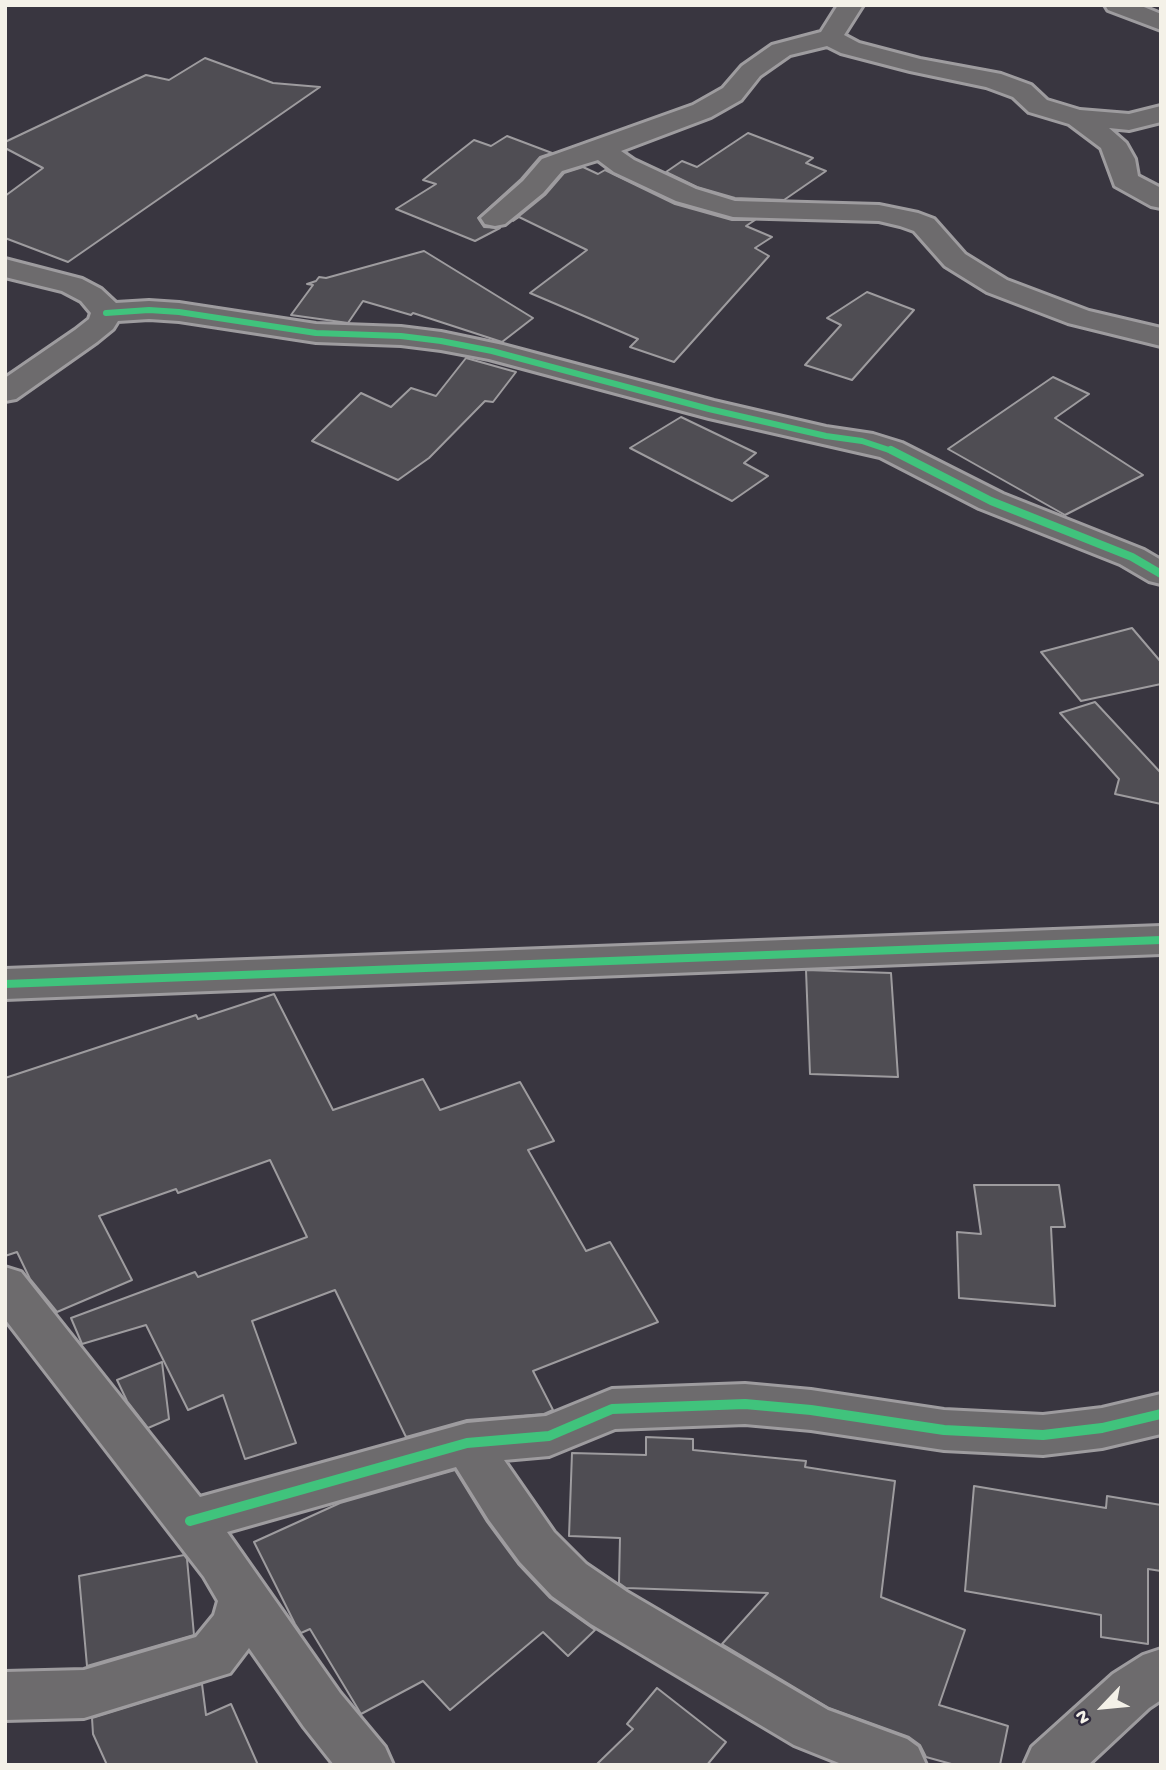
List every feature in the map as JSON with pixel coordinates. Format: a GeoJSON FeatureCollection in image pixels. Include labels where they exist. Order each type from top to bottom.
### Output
{"type":"FeatureCollection","features":[{"type":"Feature","properties":{"kind":"street"},"geometry":{"type":"LineString","coordinates":[[830,37],[851,5]]}},
{"type":"Feature","properties":{"kind":"street"},"geometry":{"type":"LineString","coordinates":[[1117,5],[1161,23]]}},
{"type":"Feature","properties":{"kind":"street"},"geometry":{"type":"LineString","coordinates":[[495,218],[533,187],[552,165],[702,111],[732,93],[751,71],[781,50],[830,37],[862,51],[919,66],[992,80],[1022,91],[1038,106],[1078,118],[1129,122],[1161,114]]}},
{"type":"Feature","properties":{"kind":"street"},"geometry":{"type":"LineString","coordinates":[[1078,118],[1112,142],[1121,159],[1125,180],[1161,200]]}},
{"type":"Feature","properties":{"kind":"street"},"geometry":{"type":"LineString","coordinates":[[601,149],[624,166],[686,195],[733,209],[878,213],[908,219],[924,225],[955,260],[997,286],[1079,317],[1161,337]]}},
{"type":"Feature","properties":{"kind":"street"},"geometry":{"type":"LineString","coordinates":[[5,268],[72,285],[91,295],[103,306],[106,313],[102,323],[86,336],[5,391]]}},
{"type":"Feature","properties":{"kind":"street"},"geometry":{"type":"LineString","coordinates":[[106,313],[149,310],[316,333],[401,336],[441,341],[492,351],[722,412],[827,436],[862,441],[891,450],[991,501],[1132,557],[1161,575]]}},
{"type":"Feature","properties":{"kind":"street"},"geometry":{"type":"LineString","coordinates":[[5,984],[1161,940]]}},
{"type":"Feature","properties":{"kind":"street"},"geometry":{"type":"LineString","coordinates":[[5,1285],[222,1561],[243,1598],[322,1710],[367,1765]]}},
{"type":"Feature","properties":{"kind":"street"},"geometry":{"type":"LineString","coordinates":[[190,1521],[467,1443],[549,1436],[612,1409],[745,1404],[811,1410],[944,1430],[1043,1435],[1101,1428],[1161,1414]]}},
{"type":"Feature","properties":{"kind":"street"},"geometry":{"type":"LineString","coordinates":[[467,1443],[506,1505],[537,1547],[569,1580],[609,1608],[812,1728],[889,1757],[900,1765]]}},
{"type":"Feature","properties":{"kind":"street"},"geometry":{"type":"LineString","coordinates":[[5,1696],[84,1694],[212,1656],[237,1625],[243,1598]]}},
{"type":"Feature","properties":{"kind":"street"},"geometry":{"type":"LineString","coordinates":[[1050,1765],[1132,1691],[1161,1672]]}},
{"type":"Feature","properties":{"kind":"building"},"geometry":{"type":"Polygon","coordinates":[[[205,58],[273,83],[320,87],[68,262],[5,238],[5,196],[43,168],[5,148],[5,142],[146,75],[169,80],[205,58]]]}},
{"type":"Feature","properties":{"kind":"building"},"geometry":{"type":"Polygon","coordinates":[[[748,133],[813,158],[806,163],[826,171],[784,200],[735,198],[697,187],[666,172],[682,161],[697,167],[748,133]]]}},
{"type":"Feature","properties":{"kind":"building"},"geometry":{"type":"Polygon","coordinates":[[[507,136],[552,153],[540,157],[521,179],[478,218],[484,227],[500,228],[475,241],[396,209],[436,184],[423,180],[474,140],[491,146],[507,136]]]}},
{"type":"Feature","properties":{"kind":"building"},"geometry":{"type":"Polygon","coordinates":[[[583,167],[598,174],[605,170],[675,204],[732,220],[755,220],[746,226],[772,237],[755,248],[769,256],[674,362],[630,347],[638,339],[530,293],[587,250],[519,217],[513,221],[545,195],[564,173],[583,167]]]}},
{"type":"Feature","properties":{"kind":"building"},"geometry":{"type":"Polygon","coordinates":[[[424,251],[533,318],[502,342],[413,313],[411,315],[363,301],[348,323],[291,315],[313,285],[307,284],[319,277],[326,278],[424,251]]]}},
{"type":"Feature","properties":{"kind":"building"},"geometry":{"type":"Polygon","coordinates":[[[867,292],[914,310],[852,380],[805,365],[841,325],[827,318],[867,292]]]}},
{"type":"Feature","properties":{"kind":"building"},"geometry":{"type":"Polygon","coordinates":[[[466,358],[516,372],[493,402],[485,401],[429,458],[398,480],[312,441],[361,393],[391,407],[411,388],[436,396],[466,358]]]}},
{"type":"Feature","properties":{"kind":"building"},"geometry":{"type":"Polygon","coordinates":[[[1053,377],[1089,394],[1055,418],[1143,475],[1065,515],[948,449],[1053,377]]]}},
{"type":"Feature","properties":{"kind":"building"},"geometry":{"type":"Polygon","coordinates":[[[681,417],[756,453],[744,463],[768,476],[732,501],[630,448],[681,417]]]}},
{"type":"Feature","properties":{"kind":"building"},"geometry":{"type":"Polygon","coordinates":[[[1132,628],[1161,662],[1161,684],[1081,701],[1041,652],[1132,628]]]}},
{"type":"Feature","properties":{"kind":"building"},"geometry":{"type":"Polygon","coordinates":[[[1095,702],[1161,773],[1161,804],[1115,794],[1119,779],[1060,713],[1095,702]]]}},
{"type":"Feature","properties":{"kind":"building"},"geometry":{"type":"Polygon","coordinates":[[[806,970],[891,973],[898,1077],[810,1074],[806,970]]]}},
{"type":"Feature","properties":{"kind":"building"},"geometry":{"type":"Polygon","coordinates":[[[274,994],[333,1110],[423,1079],[440,1110],[520,1082],[554,1141],[528,1150],[586,1251],[610,1242],[658,1322],[533,1371],[553,1410],[544,1414],[467,1420],[406,1437],[335,1290],[252,1321],[296,1443],[245,1459],[223,1395],[188,1410],[146,1325],[82,1344],[71,1318],[195,1272],[198,1277],[307,1237],[270,1160],[178,1193],[176,1189],[99,1216],[132,1280],[57,1312],[30,1279],[17,1252],[5,1256],[5,1078],[196,1015],[198,1019],[274,994]]]}},
{"type":"Feature","properties":{"kind":"building"},"geometry":{"type":"Polygon","coordinates":[[[974,1185],[1059,1185],[1065,1227],[1051,1227],[1055,1306],[959,1298],[957,1232],[981,1234],[974,1185]]]}},
{"type":"Feature","properties":{"kind":"building"},"geometry":{"type":"Polygon","coordinates":[[[162,1362],[169,1419],[148,1428],[127,1401],[117,1380],[162,1362]]]}},
{"type":"Feature","properties":{"kind":"building"},"geometry":{"type":"Polygon","coordinates":[[[646,1437],[693,1439],[693,1450],[806,1461],[805,1467],[895,1481],[881,1597],[965,1630],[939,1705],[1008,1726],[1000,1765],[955,1765],[926,1757],[920,1745],[909,1737],[829,1708],[722,1644],[768,1593],[626,1588],[619,1583],[620,1538],[569,1536],[572,1453],[646,1455],[646,1437]]]}},
{"type":"Feature","properties":{"kind":"building"},"geometry":{"type":"Polygon","coordinates":[[[455,1470],[487,1522],[518,1564],[550,1598],[595,1630],[568,1656],[543,1632],[450,1710],[423,1681],[361,1714],[310,1629],[301,1633],[295,1624],[254,1542],[340,1503],[455,1470]]]}},
{"type":"Feature","properties":{"kind":"building"},"geometry":{"type":"Polygon","coordinates":[[[974,1486],[1106,1508],[1107,1496],[1161,1505],[1161,1571],[1148,1569],[1148,1644],[1101,1637],[1101,1615],[965,1591],[974,1486]]]}},
{"type":"Feature","properties":{"kind":"building"},"geometry":{"type":"Polygon","coordinates":[[[184,1555],[187,1559],[194,1635],[87,1666],[79,1576],[184,1555]]]}},
{"type":"Feature","properties":{"kind":"building"},"geometry":{"type":"Polygon","coordinates":[[[202,1684],[206,1715],[231,1704],[258,1765],[107,1765],[93,1734],[92,1718],[202,1684]]]}},
{"type":"Feature","properties":{"kind":"building"},"geometry":{"type":"Polygon","coordinates":[[[657,1688],[726,1742],[707,1765],[596,1765],[633,1729],[627,1724],[657,1688]]]}},
{"type":"Feature","properties":{"kind":"cycle path"},"geometry":{"type":"LineString","coordinates":[[106,313],[149,310],[179,312],[316,333],[401,336],[441,341],[492,351],[709,409],[826,436],[862,441],[891,450],[991,501],[1132,557],[1161,574]]}},
{"type":"Feature","properties":{"kind":"cycle path"},"geometry":{"type":"LineString","coordinates":[[5,984],[1161,940]]}},
{"type":"Feature","properties":{"kind":"cycle path"},"geometry":{"type":"LineString","coordinates":[[190,1521],[467,1443],[549,1436],[612,1409],[745,1404],[811,1410],[944,1430],[1043,1435],[1102,1428],[1161,1414]]}}]}
